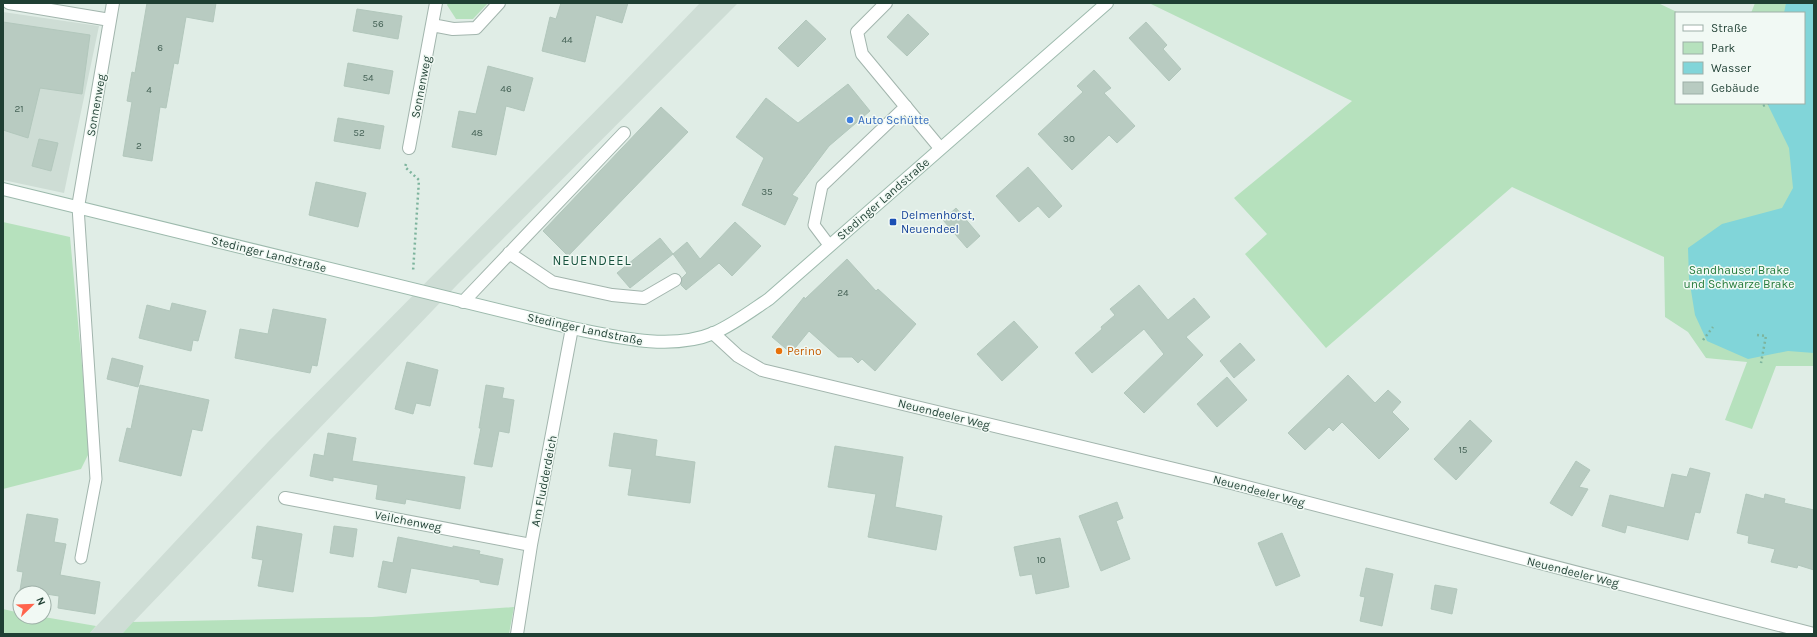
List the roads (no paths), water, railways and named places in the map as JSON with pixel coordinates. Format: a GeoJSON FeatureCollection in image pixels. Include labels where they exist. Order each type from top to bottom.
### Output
{"type":"FeatureCollection","features":[{"type":"Feature","properties":{"kind":"street"},"geometry":{"type":"LineString","coordinates":[[9,3],[110,20]]}},
{"type":"Feature","properties":{"kind":"street","name":"Sonnenweg"},"geometry":{"type":"LineString","coordinates":[[78,208],[113,3]]}},
{"type":"Feature","properties":{"kind":"street","name":"Sonnenweg"},"geometry":{"type":"LineString","coordinates":[[409,148],[436,3]]}},
{"type":"Feature","properties":{"kind":"street"},"geometry":{"type":"LineString","coordinates":[[432,26],[453,29],[476,28],[499,3]]}},
{"type":"Feature","properties":{"kind":"street"},"geometry":{"type":"LineString","coordinates":[[886,3],[857,32],[862,54],[940,148]]}},
{"type":"Feature","properties":{"kind":"street","name":"Stedinger Landstraße"},"geometry":{"type":"LineString","coordinates":[[3,189],[572,328],[651,342],[682,340],[714,333],[742,318],[769,299],[1107,3]]}},
{"type":"Feature","properties":{"kind":"street"},"geometry":{"type":"LineString","coordinates":[[463,302],[624,133]]}},
{"type":"Feature","properties":{"kind":"street"},"geometry":{"type":"LineString","coordinates":[[509,253],[552,282],[612,295],[644,298],[675,280]]}},
{"type":"Feature","properties":{"kind":"street","name":"Am Fludderdeich"},"geometry":{"type":"LineString","coordinates":[[517,634],[572,328]]}},
{"type":"Feature","properties":{"kind":"street","name":"Neuendeeler Weg"},"geometry":{"type":"LineString","coordinates":[[714,333],[738,356],[762,370],[1216,479],[1814,634]]}},
{"type":"Feature","properties":{"kind":"street","name":"Veilchenweg"},"geometry":{"type":"LineString","coordinates":[[285,498],[532,545]]}},
{"type":"Feature","properties":{"kind":"lane"},"geometry":{"type":"LineString","coordinates":[[829,245],[814,224],[822,186],[906,106]]}},
{"type":"Feature","properties":{"kind":"lane"},"geometry":{"type":"LineString","coordinates":[[78,208],[96,479],[81,558]]}},
{"type":"Feature","properties":{"kind":"water","name":"Sandhauser Brake und Schwarze Brake"},"geometry":{"type":"Polygon","coordinates":[[[1786,3],[1814,3],[1814,353],[1788,351],[1748,359],[1707,341],[1695,315],[1689,278],[1688,248],[1722,224],[1782,208],[1793,188],[1789,148],[1767,104],[1805,104],[1805,12],[1784,12],[1786,3]]]}},
{"type":"Feature","properties":{"kind":"place","name":"Auto Schütte"},"geometry":{"type":"Point","coordinates":[850,120]}},
{"type":"Feature","properties":{"kind":"place","name":"Delmenhorst, Neuendeel"},"geometry":{"type":"Point","coordinates":[893,222]}},
{"type":"Feature","properties":{"kind":"place","name":"Perino"},"geometry":{"type":"Point","coordinates":[779,351]}},
{"type":"Feature","properties":{"kind":"district","name":"NEUENDEEL"},"geometry":{"type":"Point","coordinates":[592,260]}}]}
